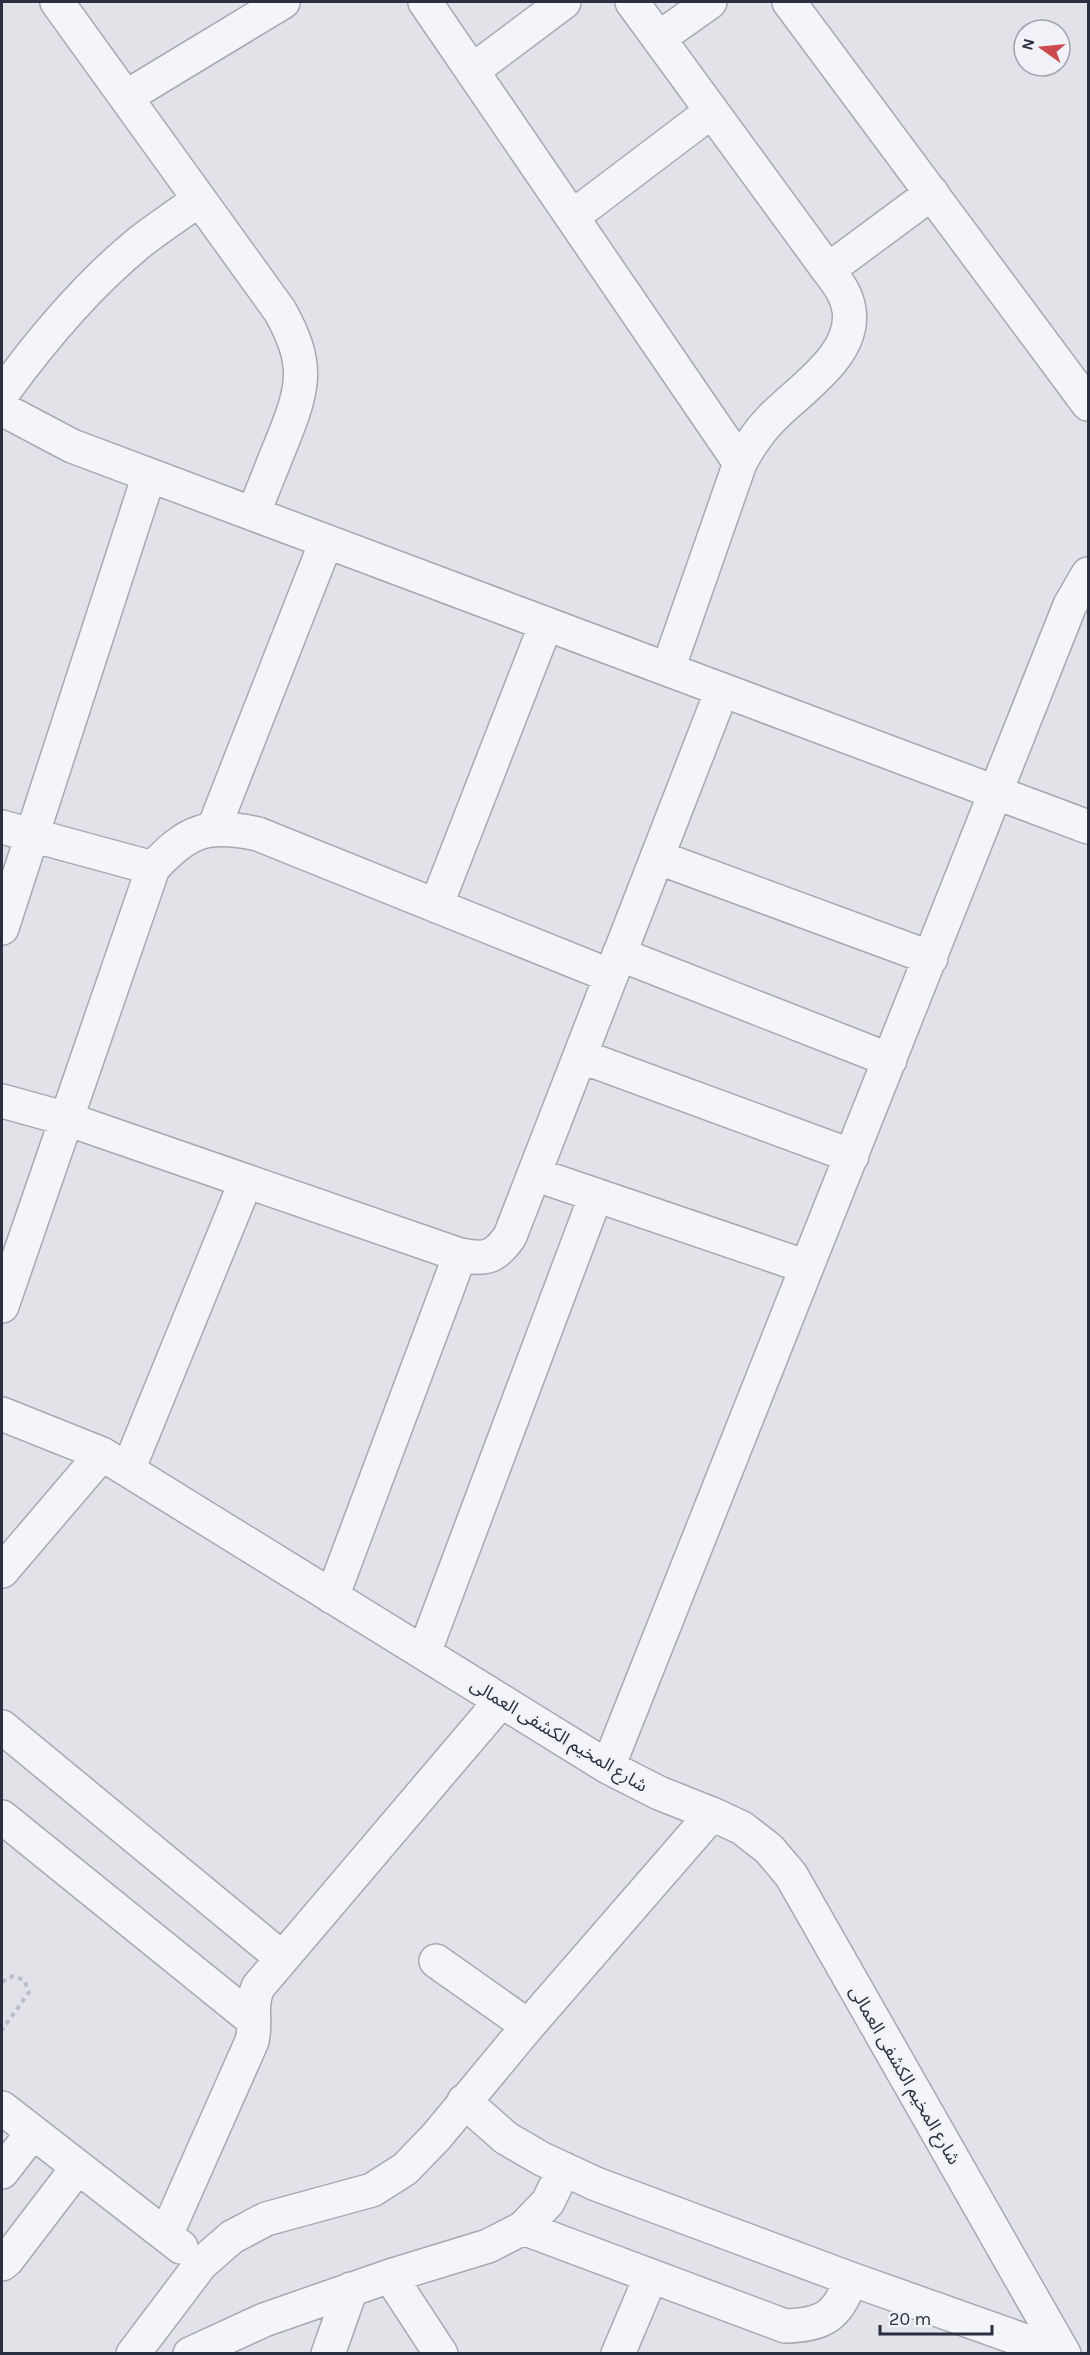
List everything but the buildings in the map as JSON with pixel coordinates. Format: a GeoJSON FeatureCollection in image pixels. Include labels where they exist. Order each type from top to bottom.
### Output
{"type":"FeatureCollection","features":[{"type":"Feature","properties":{"kind":"street"},"geometry":{"type":"LineString","coordinates":[[57,2],[280,311],[292,332],[299,355],[301,378],[298,402],[253,514]]}},
{"type":"Feature","properties":{"kind":"street"},"geometry":{"type":"LineString","coordinates":[[126,97],[283,2]]}},
{"type":"Feature","properties":{"kind":"street"},"geometry":{"type":"LineString","coordinates":[[425,2],[740,463]]}},
{"type":"Feature","properties":{"kind":"street"},"geometry":{"type":"LineString","coordinates":[[472,71],[564,2]]}},
{"type":"Feature","properties":{"kind":"street"},"geometry":{"type":"LineString","coordinates":[[632,2],[828,270],[844,293],[849,311],[848,329],[841,347],[830,363],[750,443],[740,463],[668,669]]}},
{"type":"Feature","properties":{"kind":"street"},"geometry":{"type":"LineString","coordinates":[[659,38],[710,2]]}},
{"type":"Feature","properties":{"kind":"street"},"geometry":{"type":"LineString","coordinates":[[789,2],[1089,404]]}},
{"type":"Feature","properties":{"kind":"street"},"geometry":{"type":"LineString","coordinates":[[572,217],[712,111]]}},
{"type":"Feature","properties":{"kind":"street"},"geometry":{"type":"LineString","coordinates":[[828,270],[932,194]]}},
{"type":"Feature","properties":{"kind":"street"},"geometry":{"type":"LineString","coordinates":[[2,394],[37,345],[87,291],[140,242],[200,200]]}},
{"type":"Feature","properties":{"kind":"street"},"geometry":{"type":"LineString","coordinates":[[2,410],[72,446],[1089,827]]}},
{"type":"Feature","properties":{"kind":"street"},"geometry":{"type":"LineString","coordinates":[[2,928],[17,831],[149,475]]}},
{"type":"Feature","properties":{"kind":"street"},"geometry":{"type":"LineString","coordinates":[[213,830],[326,542]]}},
{"type":"Feature","properties":{"kind":"street"},"geometry":{"type":"LineString","coordinates":[[608,1767],[1070,605],[1089,574]]}},
{"type":"Feature","properties":{"kind":"street"},"geometry":{"type":"LineString","coordinates":[[436,906],[546,624]]}},
{"type":"Feature","properties":{"kind":"street"},"geometry":{"type":"LineString","coordinates":[[2,1101],[67,1119],[460,1255],[478,1258],[500,1252],[510,1236],[722,690]]}},
{"type":"Feature","properties":{"kind":"street"},"geometry":{"type":"LineString","coordinates":[[2,1306],[153,868],[170,849],[193,833],[236,829],[258,834],[436,906],[890,1060]]}},
{"type":"Feature","properties":{"kind":"street"},"geometry":{"type":"LineString","coordinates":[[17,831],[153,868]]}},
{"type":"Feature","properties":{"kind":"street"},"geometry":{"type":"LineString","coordinates":[[657,857],[931,958]]}},
{"type":"Feature","properties":{"kind":"street"},"geometry":{"type":"LineString","coordinates":[[579,1056],[852,1156]]}},
{"type":"Feature","properties":{"kind":"street"},"geometry":{"type":"LineString","coordinates":[[534,1174],[807,1267]]}},
{"type":"Feature","properties":{"kind":"street"},"geometry":{"type":"LineString","coordinates":[[2,1571],[115,1462],[246,1181]]}},
{"type":"Feature","properties":{"kind":"street"},"geometry":{"type":"LineString","coordinates":[[424,1653],[596,1195]]}},
{"type":"Feature","properties":{"kind":"street"},"geometry":{"type":"LineString","coordinates":[[332,1597],[460,1255]]}},
{"type":"Feature","properties":{"kind":"street","name":"شارع المخيم الكشفى العمالى"},"geometry":{"type":"LineString","coordinates":[[2,1414],[115,1462],[608,1767],[659,1793],[742,1828],[760,1842],[791,1875],[1064,2354]]}},
{"type":"Feature","properties":{"kind":"street"},"geometry":{"type":"LineString","coordinates":[[166,2235],[252,2041],[255,2030],[253,1999],[258,1987],[501,1701]]}},
{"type":"Feature","properties":{"kind":"street"},"geometry":{"type":"LineString","coordinates":[[2,1727],[282,1958]]}},
{"type":"Feature","properties":{"kind":"street"},"geometry":{"type":"LineString","coordinates":[[133,2354],[201,2264],[232,2237],[266,2219],[372,2190],[405,2169],[436,2137],[528,2026],[712,1814]]}},
{"type":"Feature","properties":{"kind":"street"},"geometry":{"type":"LineString","coordinates":[[2,1817],[253,2020]]}},
{"type":"Feature","properties":{"kind":"street"},"geometry":{"type":"LineString","coordinates":[[436,1961],[528,2026]]}},
{"type":"Feature","properties":{"kind":"street"},"geometry":{"type":"LineString","coordinates":[[464,2102],[506,2138],[596,2184],[851,2279],[1064,2354],[1089,2345]]}},
{"type":"Feature","properties":{"kind":"street"},"geometry":{"type":"LineString","coordinates":[[2,2108],[201,2264]]}},
{"type":"Feature","properties":{"kind":"street"},"geometry":{"type":"LineString","coordinates":[[2,2172],[33,2132]]}},
{"type":"Feature","properties":{"kind":"street"},"geometry":{"type":"LineString","coordinates":[[2,2264],[78,2167]]}},
{"type":"Feature","properties":{"kind":"street"},"geometry":{"type":"LineString","coordinates":[[190,2354],[264,2320],[390,2276],[488,2246],[524,2228],[548,2202],[564,2169]]}},
{"type":"Feature","properties":{"kind":"street"},"geometry":{"type":"LineString","coordinates":[[524,2228],[785,2326],[808,2326],[828,2317],[844,2300],[851,2279]]}},
{"type":"Feature","properties":{"kind":"street"},"geometry":{"type":"LineString","coordinates":[[390,2276],[441,2354]]}},
{"type":"Feature","properties":{"kind":"street"},"geometry":{"type":"LineString","coordinates":[[618,2354],[651,2276]]}},
{"type":"Feature","properties":{"kind":"street"},"geometry":{"type":"LineString","coordinates":[[327,2354],[351,2289]]}},
{"type":"Feature","properties":{"kind":"path"},"geometry":{"type":"LineString","coordinates":[[2,1982],[14,1976],[24,1980],[29,1992],[2,2030]]}}]}
